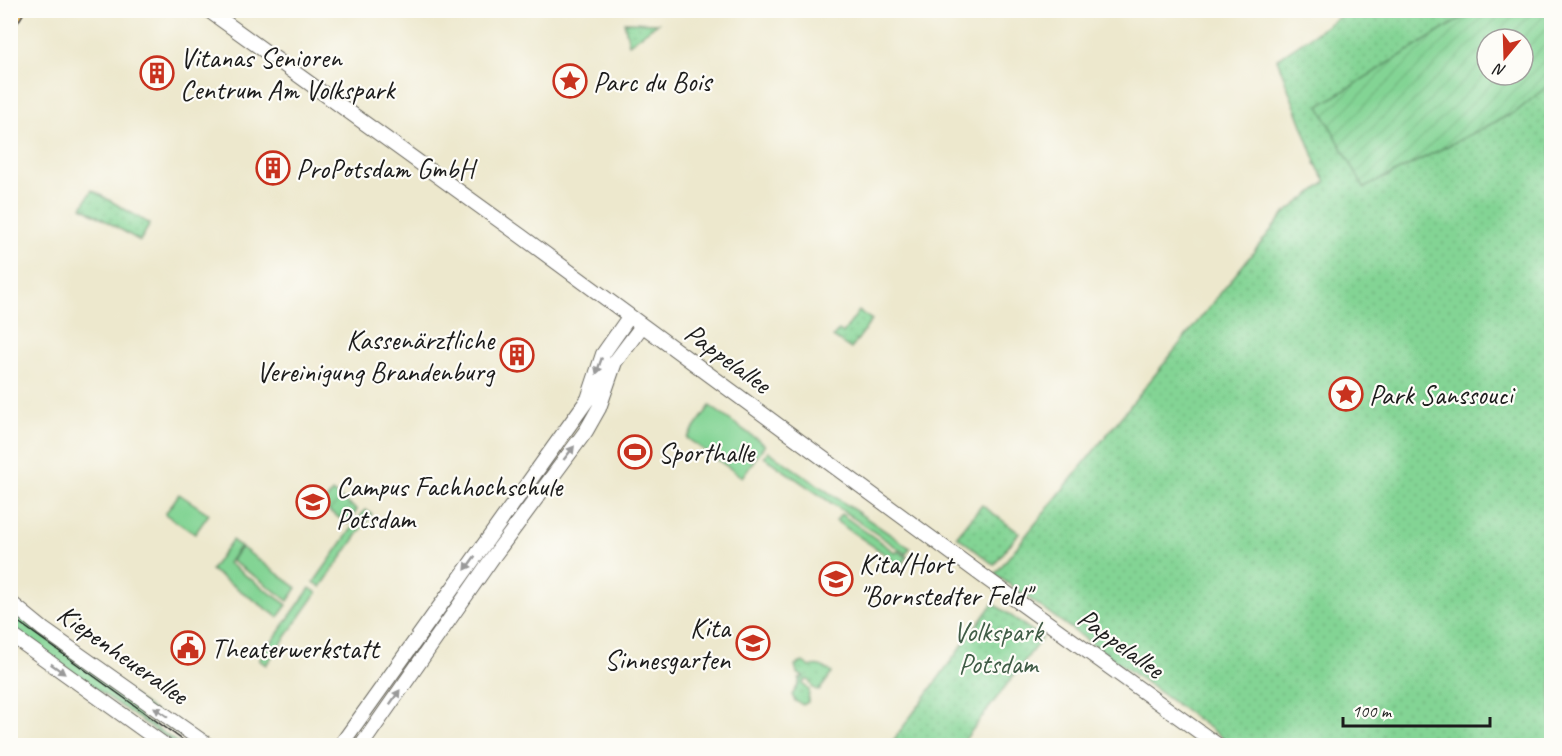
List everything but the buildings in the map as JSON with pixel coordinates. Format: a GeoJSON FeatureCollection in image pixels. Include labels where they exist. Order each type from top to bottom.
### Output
{"type":"FeatureCollection","features":[{"type":"Feature","properties":{"kind":"main road"},"geometry":{"type":"LineString","coordinates":[[10,18],[15,10]]}},
{"type":"Feature","properties":{"kind":"street","name":"Pappelallee"},"geometry":{"type":"LineString","coordinates":[[207,10],[1219,746]]}},
{"type":"Feature","properties":{"kind":"street"},"geometry":{"type":"LineString","coordinates":[[340,746],[588,399],[603,354],[629,317]]}},
{"type":"Feature","properties":{"kind":"street"},"geometry":{"type":"LineString","coordinates":[[361,746],[493,557],[586,431],[599,408],[615,362],[642,326]]}},
{"type":"Feature","properties":{"kind":"street","name":"Kiepenheuerallee"},"geometry":{"type":"LineString","coordinates":[[10,602],[43,629],[209,746]]}},
{"type":"Feature","properties":{"kind":"street","name":"Kiepenheuerallee"},"geometry":{"type":"LineString","coordinates":[[10,634],[166,746]]}},
{"type":"Feature","properties":{"kind":"green space","name":"Park Sanssouci"},"geometry":{"type":"Polygon","coordinates":[[[1348,11],[1551,11],[1551,745],[1233,745],[995,574],[1284,214],[1326,182],[1316,162],[1277,59],[1348,11]]]}},
{"type":"Feature","properties":{"kind":"green space"},"geometry":{"type":"Polygon","coordinates":[[[1473,11],[1551,11],[1551,83],[1517,111],[1364,188],[1319,106],[1473,11]]]}},
{"type":"Feature","properties":{"kind":"green space"},"geometry":{"type":"Polygon","coordinates":[[[624,22],[658,23],[629,44],[624,22]]]}},
{"type":"Feature","properties":{"kind":"green space"},"geometry":{"type":"Polygon","coordinates":[[[92,190],[150,224],[140,241],[82,207],[92,190]]]}},
{"type":"Feature","properties":{"kind":"green space"},"geometry":{"type":"Polygon","coordinates":[[[859,311],[872,320],[851,349],[833,337],[839,330],[843,333],[859,311]]]}},
{"type":"Feature","properties":{"kind":"green space"},"geometry":{"type":"Polygon","coordinates":[[[710,406],[765,445],[742,477],[687,438],[710,406]]]}},
{"type":"Feature","properties":{"kind":"green space"},"geometry":{"type":"Polygon","coordinates":[[[768,451],[910,548],[906,554],[764,457],[768,451]]]}},
{"type":"Feature","properties":{"kind":"green space"},"geometry":{"type":"Polygon","coordinates":[[[332,492],[357,510],[348,524],[322,506],[332,492]]]}},
{"type":"Feature","properties":{"kind":"green space"},"geometry":{"type":"Polygon","coordinates":[[[179,494],[209,514],[195,534],[165,514],[179,494]]]}},
{"type":"Feature","properties":{"kind":"green space"},"geometry":{"type":"Polygon","coordinates":[[[982,505],[1019,533],[994,565],[957,536],[982,505]]]}},
{"type":"Feature","properties":{"kind":"green space"},"geometry":{"type":"Polygon","coordinates":[[[365,510],[372,514],[321,587],[314,582],[365,510]]]}},
{"type":"Feature","properties":{"kind":"green space"},"geometry":{"type":"Polygon","coordinates":[[[841,514],[896,553],[898,551],[907,557],[900,567],[891,561],[892,559],[836,521],[841,514]]]}},
{"type":"Feature","properties":{"kind":"green space"},"geometry":{"type":"Polygon","coordinates":[[[232,540],[240,546],[228,563],[287,605],[278,617],[211,570],[232,540]]]}},
{"type":"Feature","properties":{"kind":"green space"},"geometry":{"type":"Polygon","coordinates":[[[241,547],[297,588],[288,601],[231,561],[241,547]]]}},
{"type":"Feature","properties":{"kind":"green space"},"geometry":{"type":"Polygon","coordinates":[[[310,588],[317,593],[266,665],[259,660],[310,588]]]}},
{"type":"Feature","properties":{"kind":"green space","name":"Volkspark Potsdam"},"geometry":{"type":"Polygon","coordinates":[[[993,603],[1042,638],[961,745],[890,745],[993,603]]]}},
{"type":"Feature","properties":{"kind":"green space"},"geometry":{"type":"Polygon","coordinates":[[[10,607],[185,733],[182,737],[142,710],[139,715],[178,743],[176,745],[11,629],[10,607]]]}},
{"type":"Feature","properties":{"kind":"green space"},"geometry":{"type":"Polygon","coordinates":[[[803,662],[810,667],[821,666],[832,673],[819,691],[813,688],[809,680],[805,680],[803,684],[809,690],[808,702],[803,705],[795,701],[792,695],[799,684],[799,679],[804,677],[797,673],[795,665],[803,662]]]}},
{"type":"Feature","properties":{"kind":"tram line"},"geometry":{"type":"LineString","coordinates":[[10,616],[191,746]]}},
{"type":"Feature","properties":{"kind":"place","name":"Vitanas Senioren Centrum Am Volkspark"},"geometry":{"type":"Point","coordinates":[157,73]}},
{"type":"Feature","properties":{"kind":"place","name":"Parc du Bois"},"geometry":{"type":"Point","coordinates":[570,81]}},
{"type":"Feature","properties":{"kind":"place","name":"ProPotsdam GmbH"},"geometry":{"type":"Point","coordinates":[273,168]}},
{"type":"Feature","properties":{"kind":"place","name":"Kassenärztliche Vereinigung Brandenburg"},"geometry":{"type":"Point","coordinates":[517,355]}},
{"type":"Feature","properties":{"kind":"place","name":"Park Sanssouci"},"geometry":{"type":"Point","coordinates":[1346,394]}},
{"type":"Feature","properties":{"kind":"place","name":"Sporthalle"},"geometry":{"type":"Point","coordinates":[635,452]}},
{"type":"Feature","properties":{"kind":"place","name":"Campus Fachhochschule Potsdam"},"geometry":{"type":"Point","coordinates":[313,502]}},
{"type":"Feature","properties":{"kind":"place","name":"Kita/Hort \"Bornstedter Feld\""},"geometry":{"type":"Point","coordinates":[836,579]}},
{"type":"Feature","properties":{"kind":"place","name":"Kita Sinnesgarten"},"geometry":{"type":"Point","coordinates":[753,643]}},
{"type":"Feature","properties":{"kind":"place","name":"Theaterwerkstatt"},"geometry":{"type":"Point","coordinates":[188,648]}}]}
